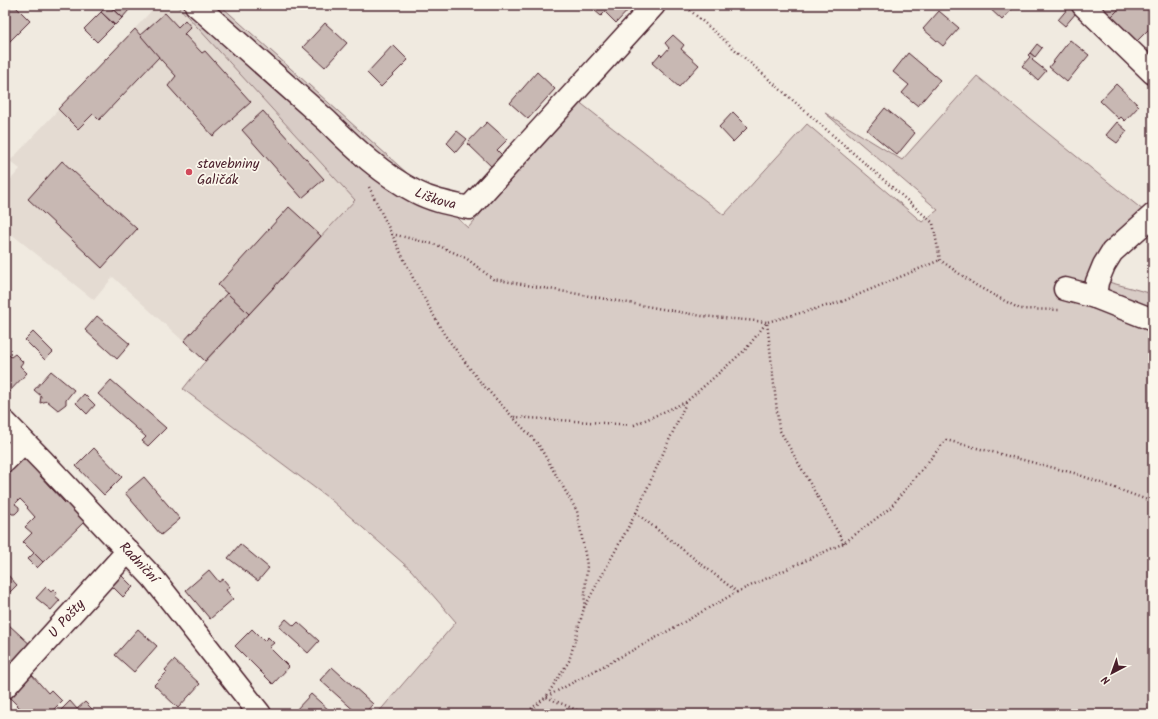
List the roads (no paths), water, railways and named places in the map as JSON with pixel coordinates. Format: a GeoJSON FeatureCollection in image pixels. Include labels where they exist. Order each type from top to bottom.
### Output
{"type":"FeatureCollection","features":[{"type":"Feature","properties":{"kind":"street","name":"Liškova"},"geometry":{"type":"LineString","coordinates":[[196,5],[347,141],[387,173],[416,192],[441,202],[469,208],[654,5]]}},
{"type":"Feature","properties":{"kind":"street"},"geometry":{"type":"LineString","coordinates":[[1083,5],[1153,73]]}},
{"type":"Feature","properties":{"kind":"street"},"geometry":{"type":"LineString","coordinates":[[1095,296],[1104,265],[1112,252],[1153,215]]}},
{"type":"Feature","properties":{"kind":"street"},"geometry":{"type":"LineString","coordinates":[[1065,289],[1095,296],[1153,320]]}},
{"type":"Feature","properties":{"kind":"street","name":"Radniční"},"geometry":{"type":"LineString","coordinates":[[5,422],[153,578],[260,714]]}},
{"type":"Feature","properties":{"kind":"street"},"geometry":{"type":"LineString","coordinates":[[5,461],[24,442]]}},
{"type":"Feature","properties":{"kind":"street","name":"U Pošty"},"geometry":{"type":"LineString","coordinates":[[5,687],[128,552]]}},
{"type":"Feature","properties":{"kind":"place","name":"stavebniny Galičák"},"geometry":{"type":"Point","coordinates":[189,172]}}]}
